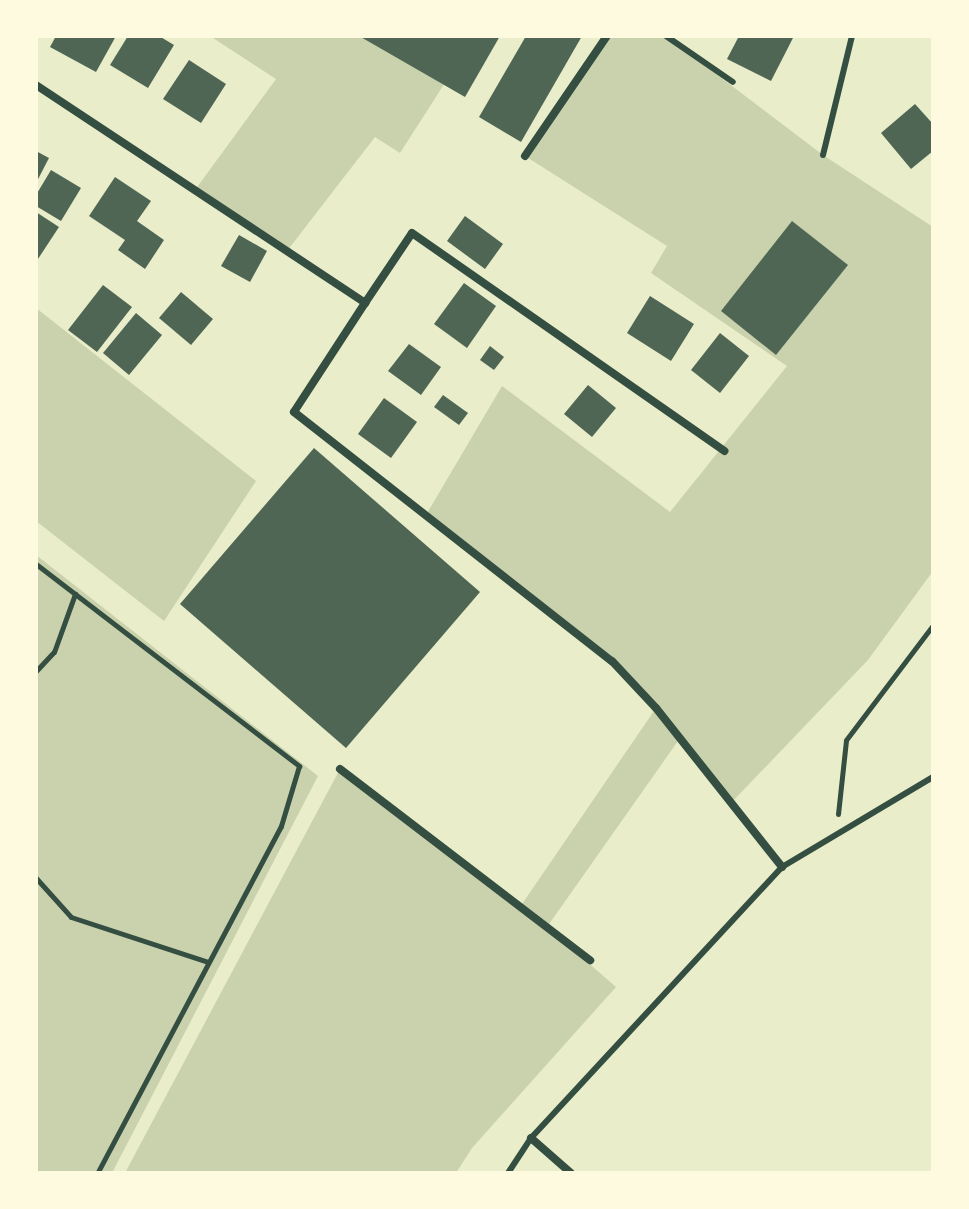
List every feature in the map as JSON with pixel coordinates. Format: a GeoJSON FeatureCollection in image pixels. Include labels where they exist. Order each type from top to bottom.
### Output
{"type":"FeatureCollection","features":[{"type":"Feature","properties":{"kind":"street"},"geometry":{"type":"LineString","coordinates":[[525,156],[607,36]]}},
{"type":"Feature","properties":{"kind":"street"},"geometry":{"type":"LineString","coordinates":[[36,85],[365,303]]}},
{"type":"Feature","properties":{"kind":"street"},"geometry":{"type":"LineString","coordinates":[[724,451],[412,233],[294,412],[612,661],[656,708],[782,867]]}},
{"type":"Feature","properties":{"kind":"street"},"geometry":{"type":"LineString","coordinates":[[340,769],[590,960]]}},
{"type":"Feature","properties":{"kind":"street"},"geometry":{"type":"LineString","coordinates":[[531,1138],[571,1173]]}},
{"type":"Feature","properties":{"kind":"lane"},"geometry":{"type":"LineString","coordinates":[[666,36],[733,82]]}},
{"type":"Feature","properties":{"kind":"lane"},"geometry":{"type":"LineString","coordinates":[[823,155],[852,36]]}},
{"type":"Feature","properties":{"kind":"lane"},"geometry":{"type":"LineString","coordinates":[[508,1173],[531,1138],[782,867],[933,777]]}},
{"type":"Feature","properties":{"kind":"path"},"geometry":{"type":"LineString","coordinates":[[36,564],[299,766],[281,826],[97,1173]]}},
{"type":"Feature","properties":{"kind":"path"},"geometry":{"type":"LineString","coordinates":[[36,671],[54,652],[75,594]]}},
{"type":"Feature","properties":{"kind":"path"},"geometry":{"type":"LineString","coordinates":[[836,835],[846,740],[933,625]]}},
{"type":"Feature","properties":{"kind":"path"},"geometry":{"type":"LineString","coordinates":[[36,878],[71,917],[208,962]]}},
{"type":"Feature","properties":{"kind":"green space"},"geometry":{"type":"Polygon","coordinates":[[[210,36],[475,36],[400,153],[375,137],[287,251],[195,190],[276,79],[210,36]]]}},
{"type":"Feature","properties":{"kind":"green space"},"geometry":{"type":"Polygon","coordinates":[[[607,36],[666,36],[823,155],[933,227],[933,571],[868,660],[731,803],[678,741],[547,927],[616,987],[472,1148],[456,1173],[125,1173],[340,769],[520,907],[656,708],[612,661],[426,515],[502,386],[670,512],[787,366],[651,273],[667,246],[525,156],[607,36]]]}},
{"type":"Feature","properties":{"kind":"green space"},"geometry":{"type":"Polygon","coordinates":[[[36,308],[256,481],[164,621],[36,521],[36,308]]]}},
{"type":"Feature","properties":{"kind":"green space"},"geometry":{"type":"Polygon","coordinates":[[[36,555],[318,776],[112,1173],[36,1173],[36,555]]]}},
{"type":"Feature","properties":{"kind":"building"},"geometry":{"type":"Polygon","coordinates":[[[56,36],[116,36],[96,72],[50,47],[56,36]]]}},
{"type":"Feature","properties":{"kind":"building"},"geometry":{"type":"Polygon","coordinates":[[[128,36],[159,36],[174,45],[148,88],[110,65],[128,36]]]}},
{"type":"Feature","properties":{"kind":"building"},"geometry":{"type":"Polygon","coordinates":[[[359,36],[500,36],[465,97],[359,36]]]}},
{"type":"Feature","properties":{"kind":"building"},"geometry":{"type":"Polygon","coordinates":[[[526,36],[582,36],[521,142],[479,117],[526,36]]]}},
{"type":"Feature","properties":{"kind":"building"},"geometry":{"type":"Polygon","coordinates":[[[739,36],[794,36],[771,81],[727,59],[739,36]]]}},
{"type":"Feature","properties":{"kind":"building"},"geometry":{"type":"Polygon","coordinates":[[[189,60],[226,84],[201,123],[163,99],[189,60]]]}},
{"type":"Feature","properties":{"kind":"building"},"geometry":{"type":"Polygon","coordinates":[[[915,104],[933,124],[933,151],[911,169],[881,133],[915,104]]]}},
{"type":"Feature","properties":{"kind":"building"},"geometry":{"type":"Polygon","coordinates":[[[36,151],[49,158],[36,183],[36,151]]]}},
{"type":"Feature","properties":{"kind":"building"},"geometry":{"type":"Polygon","coordinates":[[[51,170],[81,188],[61,221],[36,206],[36,195],[51,170]]]}},
{"type":"Feature","properties":{"kind":"building"},"geometry":{"type":"Polygon","coordinates":[[[115,177],[151,201],[137,221],[164,240],[145,269],[118,250],[125,240],[89,216],[115,177]]]}},
{"type":"Feature","properties":{"kind":"building"},"geometry":{"type":"Polygon","coordinates":[[[36,212],[59,227],[36,262],[36,212]]]}},
{"type":"Feature","properties":{"kind":"building"},"geometry":{"type":"Polygon","coordinates":[[[465,216],[503,244],[485,269],[447,241],[465,216]]]}},
{"type":"Feature","properties":{"kind":"building"},"geometry":{"type":"Polygon","coordinates":[[[792,221],[848,265],[776,355],[721,311],[792,221]]]}},
{"type":"Feature","properties":{"kind":"building"},"geometry":{"type":"Polygon","coordinates":[[[239,235],[267,251],[250,282],[221,266],[239,235]]]}},
{"type":"Feature","properties":{"kind":"building"},"geometry":{"type":"Polygon","coordinates":[[[464,283],[496,306],[467,348],[434,324],[464,283]]]}},
{"type":"Feature","properties":{"kind":"building"},"geometry":{"type":"Polygon","coordinates":[[[103,285],[132,307],[97,352],[68,330],[103,285]]]}},
{"type":"Feature","properties":{"kind":"building"},"geometry":{"type":"Polygon","coordinates":[[[181,292],[213,319],[191,345],[159,318],[181,292]]]}},
{"type":"Feature","properties":{"kind":"building"},"geometry":{"type":"Polygon","coordinates":[[[650,296],[694,324],[671,361],[627,333],[650,296]]]}},
{"type":"Feature","properties":{"kind":"building"},"geometry":{"type":"Polygon","coordinates":[[[136,313],[162,335],[129,375],[103,353],[136,313]]]}},
{"type":"Feature","properties":{"kind":"building"},"geometry":{"type":"Polygon","coordinates":[[[720,333],[749,356],[720,393],[691,370],[720,333]]]}},
{"type":"Feature","properties":{"kind":"building"},"geometry":{"type":"Polygon","coordinates":[[[409,344],[441,367],[421,395],[388,371],[409,344]]]}},
{"type":"Feature","properties":{"kind":"building"},"geometry":{"type":"Polygon","coordinates":[[[490,346],[504,357],[494,370],[480,360],[490,346]]]}},
{"type":"Feature","properties":{"kind":"building"},"geometry":{"type":"Polygon","coordinates":[[[588,385],[616,408],[592,437],[564,414],[588,385]]]}},
{"type":"Feature","properties":{"kind":"building"},"geometry":{"type":"Polygon","coordinates":[[[443,395],[468,413],[459,425],[434,407],[443,395]]]}},
{"type":"Feature","properties":{"kind":"building"},"geometry":{"type":"Polygon","coordinates":[[[384,398],[417,422],[391,458],[358,434],[384,398]]]}},
{"type":"Feature","properties":{"kind":"building"},"geometry":{"type":"Polygon","coordinates":[[[314,448],[480,592],[346,748],[180,604],[314,448]]]}}]}
